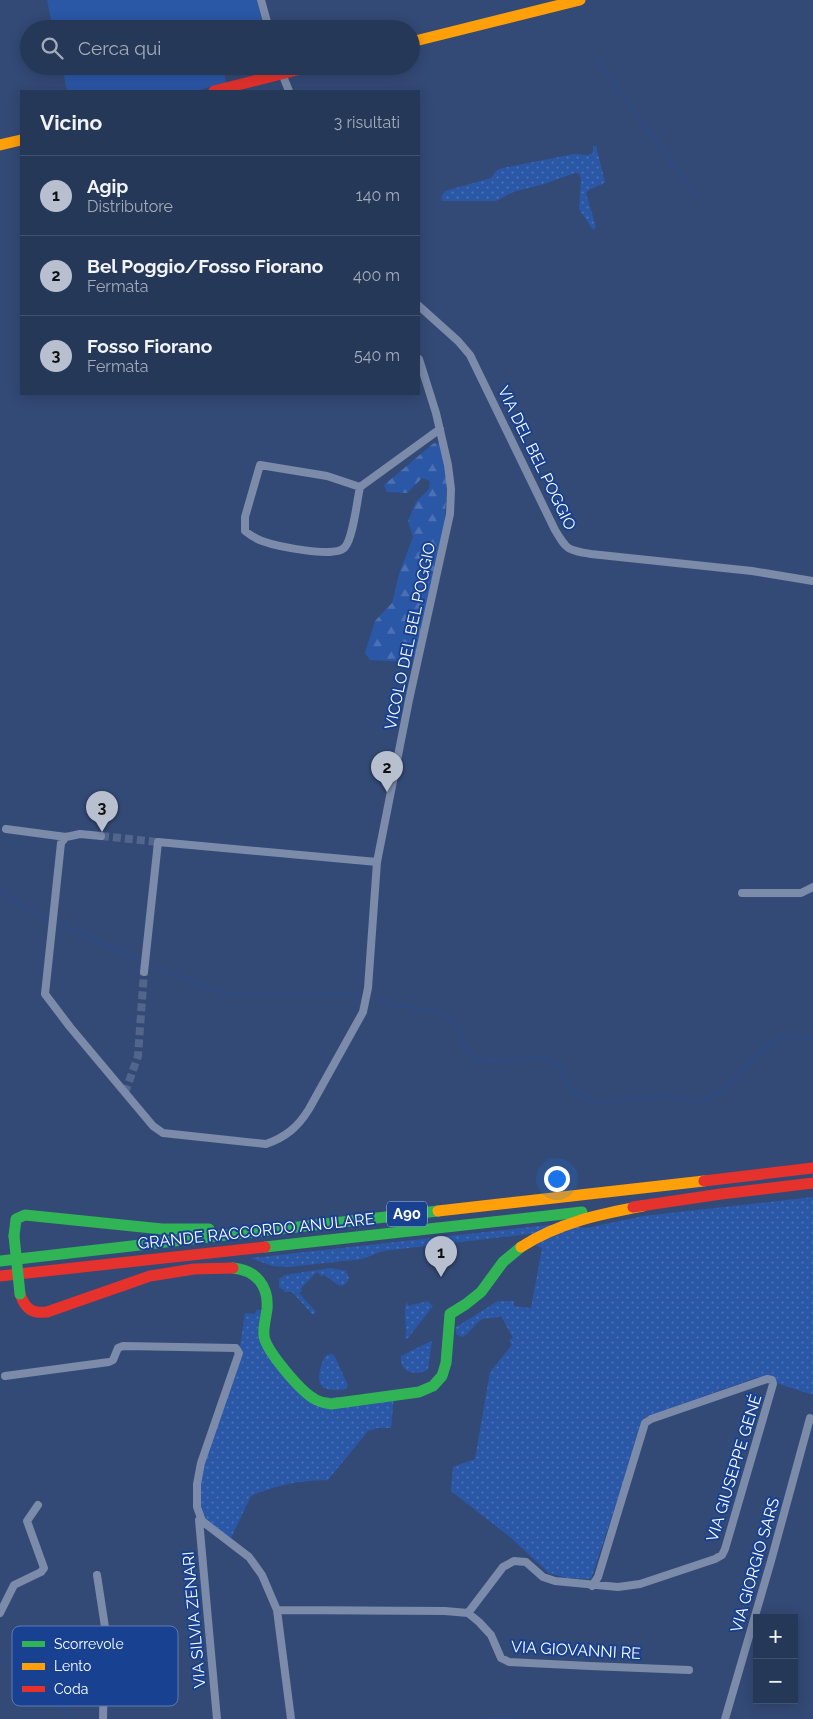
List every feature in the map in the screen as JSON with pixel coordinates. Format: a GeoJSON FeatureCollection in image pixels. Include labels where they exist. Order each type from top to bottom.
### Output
{"type":"FeatureCollection","features":[{"type":"Feature","properties":{"kind":"main road"},"geometry":{"type":"LineString","coordinates":[[420,40],[580,0]]}},
{"type":"Feature","properties":{"kind":"main road"},"geometry":{"type":"LineString","coordinates":[[217,90],[264,75]]}},
{"type":"Feature","properties":{"kind":"main road"},"geometry":{"type":"LineString","coordinates":[[0,145],[20,140]]}},
{"type":"Feature","properties":{"kind":"main road","name":"GRANDE RACCORDO ANULARE"},"geometry":{"type":"LineString","coordinates":[[0,1261],[813,1168]]}},
{"type":"Feature","properties":{"kind":"main road","name":"GRANDE RACCORDO ANULARE"},"geometry":{"type":"LineString","coordinates":[[0,1276],[642,1206],[813,1183]]}},
{"type":"Feature","properties":{"kind":"main road"},"geometry":{"type":"LineString","coordinates":[[288,1228],[162,1229],[25,1215],[16,1219],[14,1236],[20,1294],[25,1306],[30,1311],[44,1313],[152,1276],[218,1267],[243,1269],[260,1279],[266,1291],[267,1310],[264,1333],[266,1345],[312,1398],[331,1404],[412,1393],[428,1388],[439,1379],[446,1363],[450,1314],[467,1304],[480,1292],[507,1258],[538,1236],[564,1225],[587,1217],[642,1206]]}},
{"type":"Feature","properties":{"kind":"street"},"geometry":{"type":"LineString","coordinates":[[261,0],[267,20]]}},
{"type":"Feature","properties":{"kind":"street"},"geometry":{"type":"LineString","coordinates":[[282,75],[289,90]]}},
{"type":"Feature","properties":{"kind":"street","name":"VIA DEL BEL POGGIO"},"geometry":{"type":"LineString","coordinates":[[420,307],[458,341],[470,355],[555,530],[564,545],[569,549],[591,554],[752,571],[813,581]]}},
{"type":"Feature","properties":{"kind":"street","name":"VICOLO DEL BEL POGGIO"},"geometry":{"type":"LineString","coordinates":[[66,837],[61,843],[45,994],[70,1027],[153,1126],[163,1134],[266,1144],[283,1137],[299,1125],[363,1012],[368,988],[378,862],[409,700],[450,514],[451,489],[448,465],[440,429],[420,362]]}},
{"type":"Feature","properties":{"kind":"street"},"geometry":{"type":"LineString","coordinates":[[360,487],[327,476],[260,465],[245,517],[245,531],[262,541],[323,553],[339,552],[346,546],[360,487],[440,429]]}},
{"type":"Feature","properties":{"kind":"street"},"geometry":{"type":"LineString","coordinates":[[6,829],[66,837],[80,834],[101,836]]}},
{"type":"Feature","properties":{"kind":"street"},"geometry":{"type":"LineString","coordinates":[[144,972],[158,842],[378,862]]}},
{"type":"Feature","properties":{"kind":"street"},"geometry":{"type":"LineString","coordinates":[[742,893],[801,893],[813,887]]}},
{"type":"Feature","properties":{"kind":"street","name":"VIA SILVIA ZENARI"},"geometry":{"type":"LineString","coordinates":[[5,1376],[109,1362],[113,1360],[118,1348],[123,1346],[236,1348],[239,1353],[198,1471],[196,1505],[200,1518],[218,1719]]}},
{"type":"Feature","properties":{"kind":"street","name":"VIA GIUSEPPE GENÉ"},"geometry":{"type":"LineString","coordinates":[[468,1613],[502,1569],[514,1561],[526,1562],[543,1577],[550,1580],[592,1586],[622,1587],[640,1584],[722,1555],[761,1429],[773,1384],[772,1380],[767,1379],[651,1419],[645,1423],[598,1577],[592,1586]]}},
{"type":"Feature","properties":{"kind":"street","name":"VIA GIORGIO SARS"},"geometry":{"type":"LineString","coordinates":[[725,1719],[810,1418]]}},
{"type":"Feature","properties":{"kind":"street"},"geometry":{"type":"LineString","coordinates":[[0,1613],[14,1585],[41,1572],[44,1568],[27,1521],[38,1504]]}},
{"type":"Feature","properties":{"kind":"street"},"geometry":{"type":"LineString","coordinates":[[200,1518],[253,1562],[262,1575],[277,1610],[290,1719]]}},
{"type":"Feature","properties":{"kind":"street"},"geometry":{"type":"LineString","coordinates":[[98,1575],[105,1626]]}},
{"type":"Feature","properties":{"kind":"street"},"geometry":{"type":"LineString","coordinates":[[277,1610],[445,1611],[468,1613]]}},
{"type":"Feature","properties":{"kind":"street","name":"VIA GIOVANNI RE"},"geometry":{"type":"LineString","coordinates":[[468,1613],[487,1629],[495,1642],[499,1656],[506,1661],[689,1670]]}},
{"type":"Feature","properties":{"kind":"street"},"geometry":{"type":"LineString","coordinates":[[103,1706],[103,1719]]}},
{"type":"Feature","properties":{"kind":"green space"},"geometry":{"type":"Polygon","coordinates":[[[47,0],[257,0],[262,20],[51,20],[47,0]]]}},
{"type":"Feature","properties":{"kind":"green space"},"geometry":{"type":"Polygon","coordinates":[[[64,75],[225,75],[226,83],[199,90],[67,90],[64,75]]]}},
{"type":"Feature","properties":{"kind":"green space"},"geometry":{"type":"Polygon","coordinates":[[[593,146],[596,146],[605,182],[586,193],[596,227],[593,230],[579,209],[581,179],[579,174],[575,173],[513,192],[496,201],[442,201],[441,197],[445,191],[491,178],[497,170],[574,154],[588,155],[593,153],[593,146]]]}},
{"type":"Feature","properties":{"kind":"green space"},"geometry":{"type":"Polygon","coordinates":[[[434,443],[438,443],[442,447],[447,483],[444,530],[414,658],[407,662],[370,660],[365,653],[375,621],[392,603],[399,574],[413,537],[408,521],[416,502],[429,489],[430,481],[422,478],[407,493],[387,492],[384,485],[434,443]]]}},
{"type":"Feature","properties":{"kind":"green space"},"geometry":{"type":"Polygon","coordinates":[[[813,1197],[813,1395],[758,1377],[645,1417],[591,1579],[567,1578],[549,1573],[510,1537],[451,1491],[453,1467],[475,1459],[490,1372],[512,1345],[509,1340],[513,1338],[501,1316],[481,1320],[462,1337],[456,1334],[456,1327],[498,1301],[514,1301],[514,1306],[531,1308],[542,1248],[535,1245],[564,1225],[587,1228],[643,1216],[813,1197]]]}},
{"type":"Feature","properties":{"kind":"green space"},"geometry":{"type":"Polygon","coordinates":[[[557,1224],[537,1233],[383,1251],[362,1259],[289,1267],[272,1266],[251,1258],[557,1224]]]}},
{"type":"Feature","properties":{"kind":"green space"},"geometry":{"type":"Polygon","coordinates":[[[331,1268],[346,1271],[349,1278],[346,1283],[340,1286],[317,1272],[301,1288],[302,1291],[299,1293],[316,1312],[313,1315],[292,1292],[286,1292],[279,1287],[279,1279],[285,1275],[331,1268]]]}},
{"type":"Feature","properties":{"kind":"green space"},"geometry":{"type":"Polygon","coordinates":[[[407,1301],[408,1306],[428,1301],[433,1306],[408,1338],[405,1339],[405,1310],[407,1301]]]}},
{"type":"Feature","properties":{"kind":"green space"},"geometry":{"type":"Polygon","coordinates":[[[256,1310],[264,1310],[264,1333],[312,1398],[394,1395],[391,1428],[378,1428],[368,1431],[328,1480],[289,1484],[251,1496],[229,1542],[199,1515],[201,1463],[239,1353],[245,1313],[255,1314],[256,1310]]]}},
{"type":"Feature","properties":{"kind":"green space"},"geometry":{"type":"Polygon","coordinates":[[[431,1341],[428,1369],[419,1373],[406,1370],[401,1362],[401,1356],[431,1341]]]}},
{"type":"Feature","properties":{"kind":"green space"},"geometry":{"type":"Polygon","coordinates":[[[334,1355],[348,1385],[346,1389],[328,1389],[320,1383],[320,1372],[325,1356],[334,1355]]]}},
{"type":"Feature","properties":{"kind":"waterway"},"geometry":{"type":"LineString","coordinates":[[596,59],[696,195]]}},
{"type":"Feature","properties":{"kind":"waterway"},"geometry":{"type":"LineString","coordinates":[[0,890],[20,905],[51,920]]}},
{"type":"Feature","properties":{"kind":"waterway"},"geometry":{"type":"LineString","coordinates":[[55,922],[142,962]]}},
{"type":"Feature","properties":{"kind":"waterway"},"geometry":{"type":"LineString","coordinates":[[148,965],[221,992],[241,995],[346,994],[361,996]]}},
{"type":"Feature","properties":{"kind":"waterway"},"geometry":{"type":"LineString","coordinates":[[377,999],[445,1014],[455,1022],[468,1051],[480,1060],[547,1059],[559,1066],[573,1089],[583,1097],[595,1101],[663,1096],[694,1101],[704,1100],[718,1093],[764,1048],[778,1040],[794,1036],[813,1039]]}},
{"type":"Feature","properties":{"kind":"waterway"},"geometry":{"type":"LineString","coordinates":[[0,1658],[12,1666]]}},
{"type":"Feature","properties":{"kind":"waterway"},"geometry":{"type":"LineString","coordinates":[[61,1706],[74,1719]]}},
{"type":"Feature","properties":{"kind":"waterway"},"geometry":{"type":"LineString","coordinates":[[483,1719],[517,1719]]}},
{"type":"Feature","properties":{"kind":"tunnel"},"geometry":{"type":"LineString","coordinates":[[101,836],[158,842]]}},
{"type":"Feature","properties":{"kind":"tunnel"},"geometry":{"type":"LineString","coordinates":[[125,1093],[138,1056],[144,972]]}},
{"type":"Feature","properties":{"kind":"traffic: fast"},"geometry":{"type":"LineString","coordinates":[[0,1261],[438,1211]]}},
{"type":"Feature","properties":{"kind":"traffic: fast"},"geometry":{"type":"LineString","coordinates":[[265,1247],[582,1212]]}},
{"type":"Feature","properties":{"kind":"traffic: fast"},"geometry":{"type":"LineString","coordinates":[[14,1236],[16,1219],[25,1215],[162,1229],[209,1229]]}},
{"type":"Feature","properties":{"kind":"traffic: fast"},"geometry":{"type":"LineString","coordinates":[[14,1236],[20,1294]]}},
{"type":"Feature","properties":{"kind":"traffic: fast"},"geometry":{"type":"LineString","coordinates":[[233,1268],[248,1272],[263,1286],[267,1301],[264,1336],[266,1343],[277,1360],[307,1394],[317,1400],[331,1404],[419,1392],[433,1386],[442,1376],[446,1363],[450,1314],[481,1292],[503,1262],[521,1247]]}},
{"type":"Feature","properties":{"kind":"traffic: slow"},"geometry":{"type":"LineString","coordinates":[[420,40],[580,0]]}},
{"type":"Feature","properties":{"kind":"traffic: slow"},"geometry":{"type":"LineString","coordinates":[[0,145],[20,140]]}},
{"type":"Feature","properties":{"kind":"traffic: slow"},"geometry":{"type":"LineString","coordinates":[[438,1211],[704,1181]]}},
{"type":"Feature","properties":{"kind":"traffic: slow"},"geometry":{"type":"LineString","coordinates":[[521,1247],[550,1232],[580,1220],[643,1206]]}},
{"type":"Feature","properties":{"kind":"traffic: jam"},"geometry":{"type":"LineString","coordinates":[[218,90],[277,75]]}},
{"type":"Feature","properties":{"kind":"traffic: jam"},"geometry":{"type":"LineString","coordinates":[[704,1181],[813,1168]]}},
{"type":"Feature","properties":{"kind":"traffic: jam"},"geometry":{"type":"LineString","coordinates":[[633,1207],[813,1183]]}},
{"type":"Feature","properties":{"kind":"traffic: jam"},"geometry":{"type":"LineString","coordinates":[[0,1276],[265,1247]]}},
{"type":"Feature","properties":{"kind":"traffic: jam"},"geometry":{"type":"LineString","coordinates":[[20,1294],[29,1309],[37,1312],[47,1312],[150,1276],[194,1269],[233,1268]]}},
{"type":"Feature","properties":{"kind":"place","name":"Bel Poggio/Fosso Fiorano"},"geometry":{"type":"Point","coordinates":[387,792]}},
{"type":"Feature","properties":{"kind":"place","name":"Fosso Fiorano"},"geometry":{"type":"Point","coordinates":[102,832]}},
{"type":"Feature","properties":{"kind":"place","name":"Agip"},"geometry":{"type":"Point","coordinates":[441,1277]}}]}
